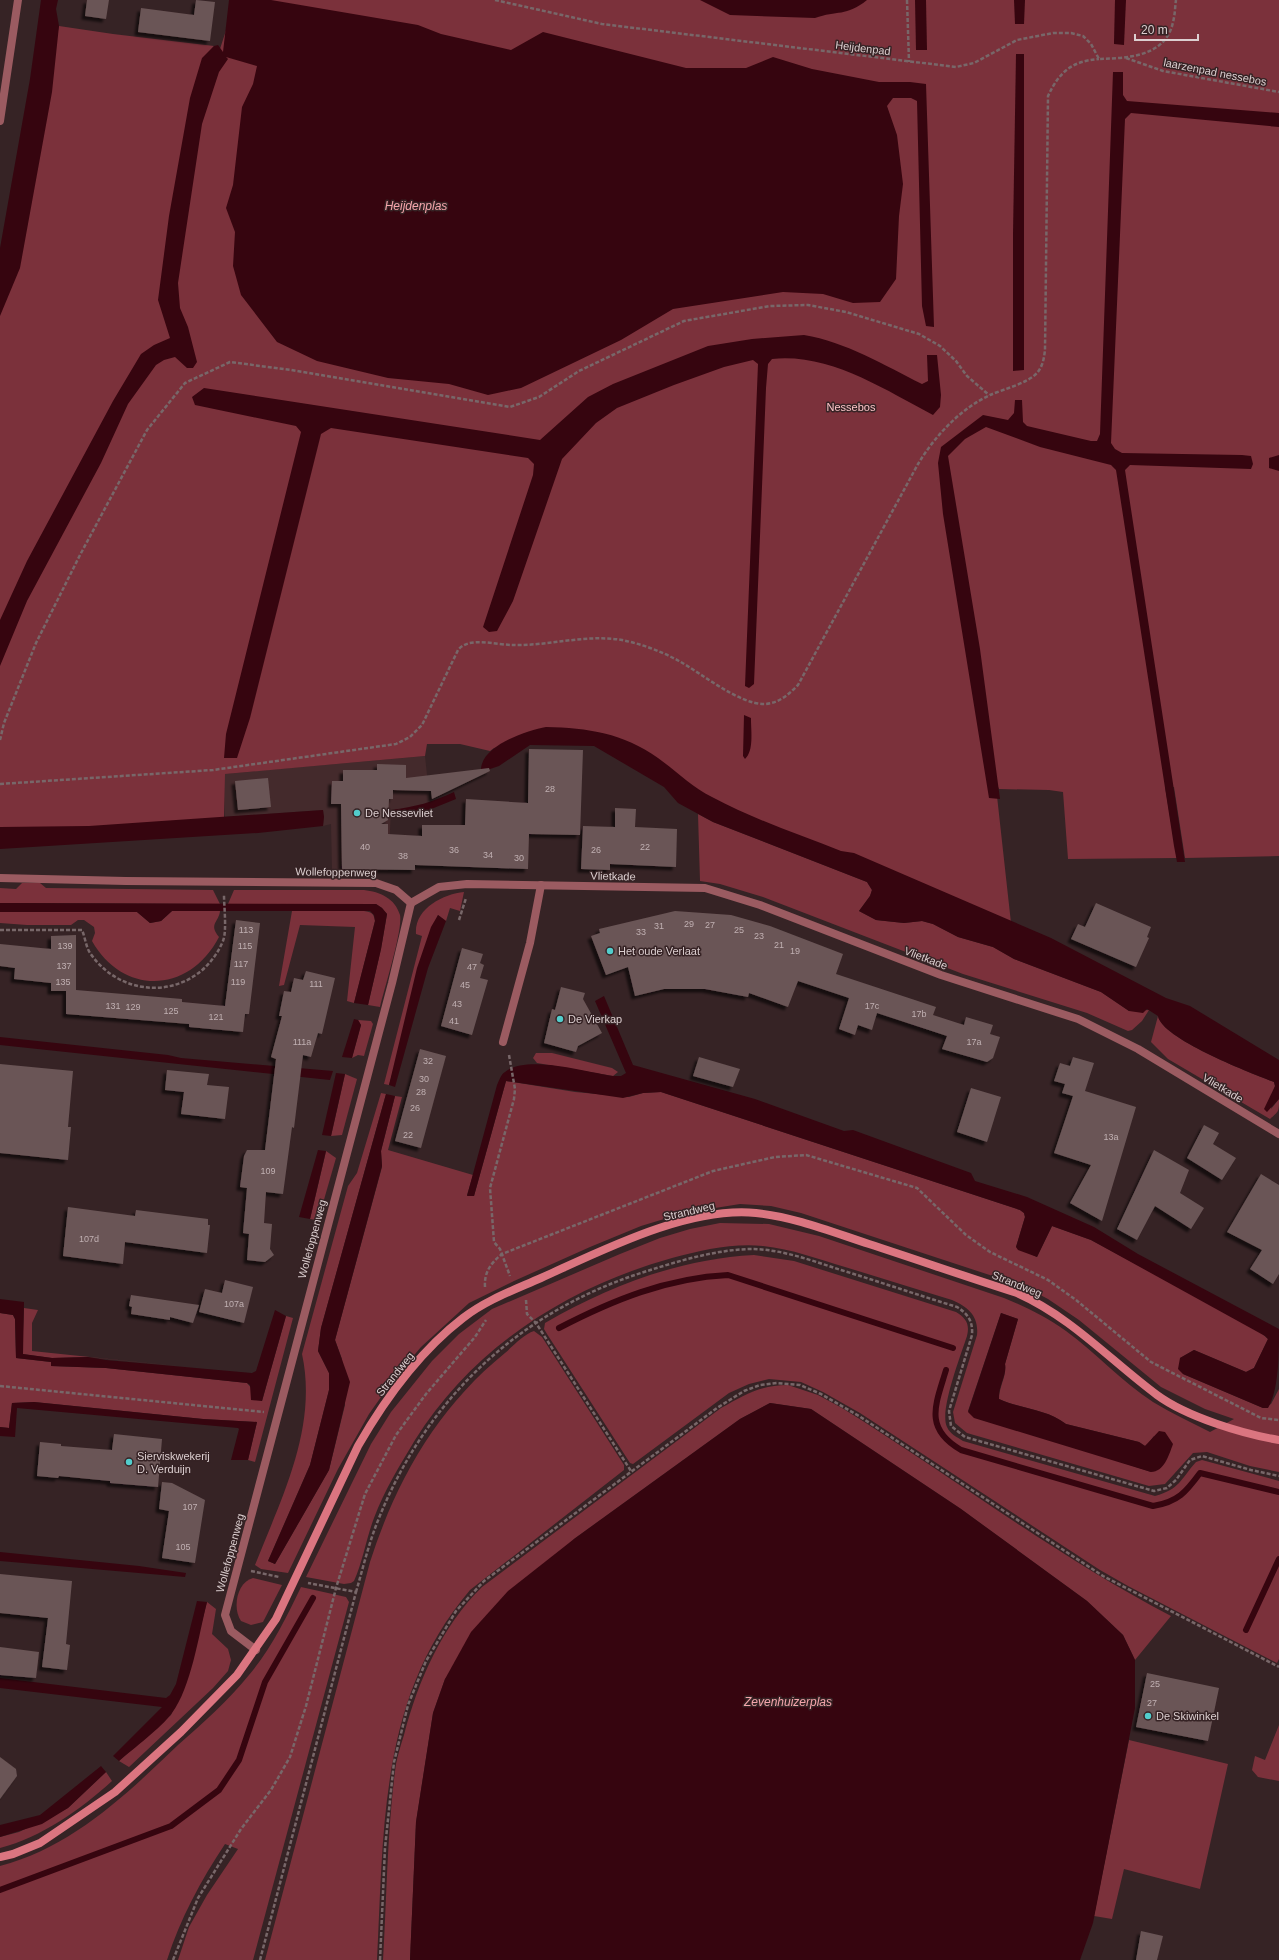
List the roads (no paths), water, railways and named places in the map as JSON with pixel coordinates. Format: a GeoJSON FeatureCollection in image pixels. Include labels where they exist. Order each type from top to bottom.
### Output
{"type":"FeatureCollection","features":[{"type":"Feature","properties":{"kind":"street"},"geometry":{"type":"LineString","coordinates":[[0,121],[18,0]]}},
{"type":"Feature","properties":{"kind":"street","name":"Wollefoppenweg"},"geometry":{"type":"LineString","coordinates":[[0,878],[126,881],[376,883],[396,890],[411,903],[390,990],[225,1615],[231,1631],[256,1650]]}},
{"type":"Feature","properties":{"kind":"street","name":"Vlietkade"},"geometry":{"type":"LineString","coordinates":[[411,903],[439,887],[467,884],[705,888],[760,905],[941,975],[1078,1019],[1138,1049],[1279,1134]]}},
{"type":"Feature","properties":{"kind":"street"},"geometry":{"type":"LineString","coordinates":[[503,1042],[530,943],[541,885]]}},
{"type":"Feature","properties":{"kind":"street","name":"Strandweg"},"geometry":{"type":"LineString","coordinates":[[256,1650],[276,1618],[358,1446],[374,1418],[399,1385],[429,1350],[463,1318],[486,1303],[594,1254],[646,1233],[686,1221],[718,1214],[755,1213],[790,1219],[1027,1298],[1073,1326],[1158,1395],[1176,1406],[1201,1417],[1254,1436],[1279,1440]]}},
{"type":"Feature","properties":{"kind":"street"},"geometry":{"type":"LineString","coordinates":[[0,1857],[13,1854],[40,1843],[115,1792],[220,1694],[256,1650]]}},
{"type":"Feature","properties":{"kind":"water"},"geometry":{"type":"Polygon","coordinates":[[[41,0],[58,0],[56,9],[59,26],[52,92],[20,268],[0,316],[0,248],[30,79],[41,0]]]}},
{"type":"Feature","properties":{"kind":"water","name":"Heijdenplas"},"geometry":{"type":"Polygon","coordinates":[[[229,0],[271,0],[418,25],[441,34],[511,50],[543,32],[686,68],[746,68],[773,57],[812,69],[879,82],[910,82],[926,84],[934,327],[926,326],[922,306],[917,101],[911,98],[893,98],[887,106],[897,135],[903,184],[899,216],[896,279],[880,302],[853,303],[823,294],[783,292],[673,309],[621,340],[521,388],[488,395],[449,384],[388,378],[317,361],[277,342],[241,295],[233,266],[235,232],[226,208],[233,185],[242,107],[253,84],[257,66],[226,57],[228,59],[219,72],[202,124],[178,283],[180,308],[188,327],[197,362],[193,368],[187,368],[175,357],[164,360],[156,365],[128,404],[101,463],[27,601],[0,666],[0,620],[27,561],[113,401],[141,354],[154,345],[170,338],[158,300],[169,216],[190,98],[202,58],[214,46],[218,45],[223,52],[229,0]]]}},
{"type":"Feature","properties":{"kind":"water"},"geometry":{"type":"Polygon","coordinates":[[[700,0],[867,0],[853,9],[815,18],[730,15],[700,0]]]}},
{"type":"Feature","properties":{"kind":"water"},"geometry":{"type":"Polygon","coordinates":[[[915,0],[926,0],[927,50],[916,50],[915,0]]]}},
{"type":"Feature","properties":{"kind":"water"},"geometry":{"type":"Polygon","coordinates":[[[1014,0],[1025,0],[1024,24],[1015,24],[1014,0]]]}},
{"type":"Feature","properties":{"kind":"water"},"geometry":{"type":"Polygon","coordinates":[[[1115,0],[1126,0],[1124,45],[1114,44],[1115,0]]]}},
{"type":"Feature","properties":{"kind":"water"},"geometry":{"type":"Polygon","coordinates":[[[1016,54],[1024,54],[1024,370],[1013,371],[1013,234],[1016,54]]]}},
{"type":"Feature","properties":{"kind":"water"},"geometry":{"type":"Polygon","coordinates":[[[1113,72],[1123,72],[1123,95],[1127,101],[1279,113],[1279,127],[1131,113],[1125,119],[1111,443],[1115,449],[1122,453],[1242,455],[1251,456],[1253,464],[1251,469],[1130,465],[1125,470],[1185,862],[1177,862],[1174,846],[1116,470],[1111,465],[1040,447],[986,427],[965,439],[948,456],[980,649],[1000,799],[989,798],[943,514],[938,463],[941,447],[983,415],[1008,420],[1014,413],[1015,400],[1022,400],[1023,422],[1027,426],[1091,441],[1097,441],[1100,434],[1113,72]]]}},
{"type":"Feature","properties":{"kind":"water"},"geometry":{"type":"Polygon","coordinates":[[[804,335],[820,338],[850,349],[922,384],[928,381],[927,355],[937,355],[941,395],[940,407],[933,415],[856,375],[835,367],[815,362],[794,359],[772,359],[768,364],[754,684],[749,688],[745,686],[758,364],[753,360],[724,367],[674,385],[617,408],[596,423],[562,459],[513,601],[497,631],[489,632],[483,627],[533,475],[534,464],[528,458],[331,428],[321,434],[250,718],[237,758],[224,758],[226,734],[301,432],[296,426],[195,405],[192,397],[204,388],[540,440],[588,397],[613,384],[708,346],[752,339],[804,335]]]}},
{"type":"Feature","properties":{"kind":"water"},"geometry":{"type":"Polygon","coordinates":[[[1279,455],[1279,471],[1269,468],[1269,458],[1279,455]]]}},
{"type":"Feature","properties":{"kind":"water"},"geometry":{"type":"Polygon","coordinates":[[[744,715],[751,718],[751,746],[745,759],[743,756],[744,715]]]}},
{"type":"Feature","properties":{"kind":"water"},"geometry":{"type":"Polygon","coordinates":[[[546,727],[591,731],[618,737],[632,743],[658,758],[698,789],[728,805],[776,826],[841,851],[854,853],[1051,938],[1166,998],[1190,1006],[1279,1060],[1279,1099],[1267,1112],[1264,1109],[1275,1086],[1274,1082],[1190,1045],[1163,1025],[1158,1016],[1147,1009],[1143,1013],[1129,1011],[1101,992],[1014,959],[993,947],[958,937],[933,924],[922,921],[904,923],[876,920],[859,911],[870,896],[872,890],[867,882],[713,822],[678,803],[664,787],[594,746],[530,745],[499,766],[481,772],[482,763],[495,747],[516,736],[546,727]]]}},
{"type":"Feature","properties":{"kind":"water"},"geometry":{"type":"Polygon","coordinates":[[[454,792],[456,799],[414,816],[392,816],[391,810],[424,804],[454,792]]]}},
{"type":"Feature","properties":{"kind":"water"},"geometry":{"type":"Polygon","coordinates":[[[323,810],[323,826],[258,833],[0,849],[0,827],[89,826],[323,810]]]}},
{"type":"Feature","properties":{"kind":"water"},"geometry":{"type":"Polygon","coordinates":[[[0,903],[376,904],[387,914],[381,949],[368,1005],[354,1003],[375,921],[374,915],[370,911],[172,911],[161,921],[150,923],[137,912],[0,912],[0,903]]]}},
{"type":"Feature","properties":{"kind":"water"},"geometry":{"type":"Polygon","coordinates":[[[438,915],[446,921],[428,968],[395,1087],[389,1085],[417,968],[431,927],[438,915]]]}},
{"type":"Feature","properties":{"kind":"water"},"geometry":{"type":"Polygon","coordinates":[[[604,996],[633,1065],[755,1099],[844,1131],[853,1130],[971,1173],[975,1181],[1027,1197],[1094,1227],[1138,1254],[1279,1329],[1276,1381],[1272,1400],[1268,1408],[1263,1408],[1183,1374],[1178,1369],[1180,1358],[1194,1350],[1246,1372],[1254,1368],[1268,1339],[1265,1336],[1091,1240],[1052,1226],[1037,1257],[1018,1250],[1016,1247],[1025,1217],[1024,1213],[1020,1210],[661,1092],[643,1093],[623,1098],[506,1081],[474,1196],[467,1196],[497,1085],[504,1073],[515,1067],[527,1064],[542,1064],[573,1068],[613,1076],[621,1076],[626,1073],[595,1001],[604,996]]]}},
{"type":"Feature","properties":{"kind":"water"},"geometry":{"type":"Polygon","coordinates":[[[354,1019],[358,1020],[361,1025],[352,1058],[342,1057],[354,1019]]]}},
{"type":"Feature","properties":{"kind":"water"},"geometry":{"type":"Polygon","coordinates":[[[0,1037],[168,1055],[181,1058],[333,1071],[330,1080],[0,1045],[0,1037]]]}},
{"type":"Feature","properties":{"kind":"water"},"geometry":{"type":"Polygon","coordinates":[[[336,1073],[345,1074],[331,1136],[322,1135],[336,1073]]]}},
{"type":"Feature","properties":{"kind":"water"},"geometry":{"type":"Polygon","coordinates":[[[386,1094],[395,1096],[381,1151],[382,1166],[335,1340],[350,1382],[329,1470],[275,1564],[268,1561],[310,1465],[329,1390],[329,1373],[318,1351],[321,1328],[386,1094]]]}},
{"type":"Feature","properties":{"kind":"water"},"geometry":{"type":"Polygon","coordinates":[[[318,1150],[326,1151],[310,1219],[299,1217],[318,1150]]]}},
{"type":"Feature","properties":{"kind":"water"},"geometry":{"type":"Polygon","coordinates":[[[0,1299],[24,1302],[23,1354],[52,1358],[88,1357],[106,1360],[252,1373],[256,1371],[275,1310],[286,1316],[262,1401],[251,1400],[250,1385],[247,1383],[106,1368],[51,1366],[51,1362],[16,1358],[15,1319],[13,1315],[0,1313],[0,1299]]]}},
{"type":"Feature","properties":{"kind":"water"},"geometry":{"type":"Polygon","coordinates":[[[1001,1313],[1018,1319],[1005,1364],[1005,1373],[999,1399],[1051,1415],[1066,1424],[1139,1442],[1145,1446],[1159,1431],[1165,1432],[1173,1444],[1168,1458],[1163,1466],[1156,1471],[1151,1472],[974,1418],[968,1412],[1001,1313]]]}},
{"type":"Feature","properties":{"kind":"water"},"geometry":{"type":"Polygon","coordinates":[[[34,1402],[203,1419],[257,1422],[248,1460],[231,1460],[238,1428],[17,1408],[15,1437],[0,1436],[0,1427],[9,1428],[12,1403],[34,1402]]]}},
{"type":"Feature","properties":{"kind":"water","name":"Zevenhuizerplas"},"geometry":{"type":"Polygon","coordinates":[[[770,1403],[811,1409],[961,1509],[1087,1601],[1123,1635],[1135,1660],[1135,1708],[1093,1923],[1080,1960],[410,1960],[416,1822],[433,1713],[445,1679],[471,1632],[508,1591],[574,1539],[740,1419],[770,1403]]]}},
{"type":"Feature","properties":{"kind":"water"},"geometry":{"type":"Polygon","coordinates":[[[0,1552],[139,1566],[186,1573],[185,1577],[0,1561],[0,1552]]]}},
{"type":"Feature","properties":{"kind":"water"},"geometry":{"type":"Polygon","coordinates":[[[197,1601],[207,1602],[194,1660],[179,1702],[172,1713],[161,1725],[119,1761],[113,1756],[162,1707],[0,1688],[0,1678],[166,1698],[170,1695],[176,1684],[197,1601]]]}},
{"type":"Feature","properties":{"kind":"water"},"geometry":{"type":"Polygon","coordinates":[[[101,1766],[106,1772],[68,1808],[42,1824],[0,1837],[0,1825],[40,1815],[101,1766]]]}},
{"type":"Feature","properties":{"kind":"waterway"},"geometry":{"type":"LineString","coordinates":[[559,1328],[600,1308],[641,1292],[683,1281],[728,1275],[953,1348]]}},
{"type":"Feature","properties":{"kind":"waterway"},"geometry":{"type":"LineString","coordinates":[[946,1370],[936,1404],[937,1424],[941,1433],[949,1442],[961,1450],[1153,1506],[1169,1502],[1181,1495],[1200,1473],[1279,1492]]}},
{"type":"Feature","properties":{"kind":"waterway"},"geometry":{"type":"LineString","coordinates":[[1246,1630],[1279,1559]]}},
{"type":"Feature","properties":{"kind":"waterway"},"geometry":{"type":"LineString","coordinates":[[0,1890],[171,1826],[219,1790],[239,1760],[265,1682],[313,1598]]}},
{"type":"Feature","properties":{"kind":"place","name":"De Nessevliet"},"geometry":{"type":"Point","coordinates":[357,813]}},
{"type":"Feature","properties":{"kind":"place","name":"Het oude Verlaat"},"geometry":{"type":"Point","coordinates":[610,951]}},
{"type":"Feature","properties":{"kind":"place","name":"De Vierkap"},"geometry":{"type":"Point","coordinates":[560,1019]}},
{"type":"Feature","properties":{"kind":"place","name":"Sierviskwekerij D. Verduijn"},"geometry":{"type":"Point","coordinates":[129,1462]}},
{"type":"Feature","properties":{"kind":"place","name":"De Skiwinkel"},"geometry":{"type":"Point","coordinates":[1148,1716]}},
{"type":"Feature","properties":{"kind":"park label","name":"Nessebos"},"geometry":{"type":"Point","coordinates":[851,407]}}]}
